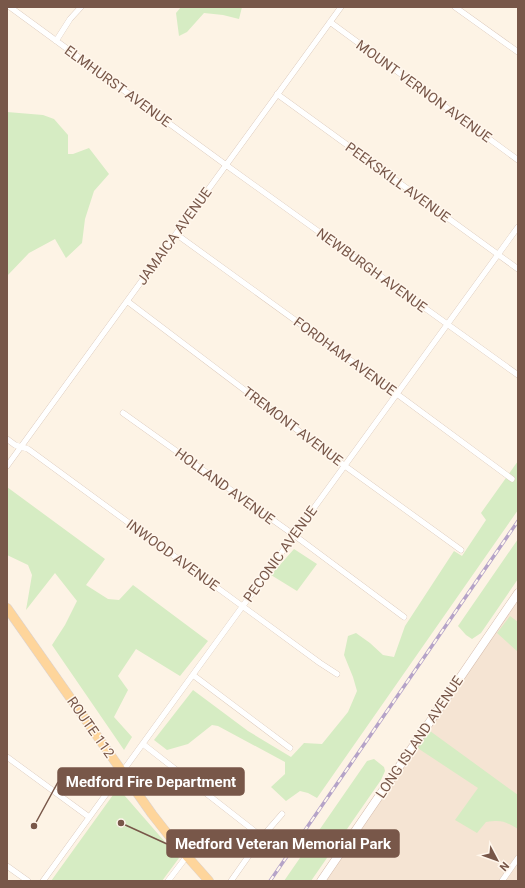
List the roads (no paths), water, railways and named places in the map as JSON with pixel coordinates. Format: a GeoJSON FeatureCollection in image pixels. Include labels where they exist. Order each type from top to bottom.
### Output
{"type":"FeatureCollection","features":[{"type":"Feature","properties":{"kind":"main road","name":"ROUTE 112"},"geometry":{"type":"LineString","coordinates":[[7,608],[159,824],[209,881]]}},
{"type":"Feature","properties":{"kind":"street","name":"ELMHURST AVENUE"},"geometry":{"type":"LineString","coordinates":[[10,7],[226,165]]}},
{"type":"Feature","properties":{"kind":"street"},"geometry":{"type":"LineString","coordinates":[[56,41],[70,19],[81,7]]}},
{"type":"Feature","properties":{"kind":"street","name":"JAMAICA AVENUE"},"geometry":{"type":"LineString","coordinates":[[7,466],[341,7]]}},
{"type":"Feature","properties":{"kind":"street"},"geometry":{"type":"LineString","coordinates":[[456,7],[518,52]]}},
{"type":"Feature","properties":{"kind":"street","name":"MOUNT VERNON AVENUE"},"geometry":{"type":"LineString","coordinates":[[330,22],[518,160]]}},
{"type":"Feature","properties":{"kind":"street","name":"PEEKSKILL AVENUE"},"geometry":{"type":"LineString","coordinates":[[277,94],[518,269]]}},
{"type":"Feature","properties":{"kind":"street","name":"NEWBURGH AVENUE"},"geometry":{"type":"LineString","coordinates":[[226,165],[518,375]]}},
{"type":"Feature","properties":{"kind":"street","name":"PECONIC AVENUE"},"geometry":{"type":"LineString","coordinates":[[43,881],[518,228]]}},
{"type":"Feature","properties":{"kind":"street","name":"FORDHAM AVENUE"},"geometry":{"type":"LineString","coordinates":[[176,234],[512,479]]}},
{"type":"Feature","properties":{"kind":"street","name":"TREMONT AVENUE"},"geometry":{"type":"LineString","coordinates":[[127,301],[345,466],[461,550]]}},
{"type":"Feature","properties":{"kind":"street","name":"HOLLAND AVENUE"},"geometry":{"type":"LineString","coordinates":[[123,413],[294,535],[404,617]]}},
{"type":"Feature","properties":{"kind":"street","name":"INWOOD AVENUE"},"geometry":{"type":"LineString","coordinates":[[7,439],[15,445],[28,449],[337,674]]}},
{"type":"Feature","properties":{"kind":"street","name":"LONG ISLAND AVENUE"},"geometry":{"type":"LineString","coordinates":[[321,881],[518,593]]}},
{"type":"Feature","properties":{"kind":"street"},"geometry":{"type":"LineString","coordinates":[[193,675],[290,748]]}},
{"type":"Feature","properties":{"kind":"street"},"geometry":{"type":"LineString","coordinates":[[143,744],[262,837]]}},
{"type":"Feature","properties":{"kind":"street"},"geometry":{"type":"LineString","coordinates":[[7,757],[89,817]]}},
{"type":"Feature","properties":{"kind":"street"},"geometry":{"type":"LineString","coordinates":[[231,881],[262,837],[282,814]]}},
{"type":"Feature","properties":{"kind":"street"},"geometry":{"type":"LineString","coordinates":[[168,881],[187,856]]}},
{"type":"Feature","properties":{"kind":"street"},"geometry":{"type":"LineString","coordinates":[[502,881],[518,858]]}},
{"type":"Feature","properties":{"kind":"street"},"geometry":{"type":"LineString","coordinates":[[7,866],[28,881]]}},
{"type":"Feature","properties":{"kind":"railway"},"geometry":{"type":"LineString","coordinates":[[270,881],[518,521]]}},
{"type":"Feature","properties":{"kind":"place","name":"Medford Veteran Memorial Park"},"geometry":{"type":"Point","coordinates":[121,823]}},
{"type":"Feature","properties":{"kind":"place","name":"Medford Fire Department"},"geometry":{"type":"Point","coordinates":[34,826]}}]}
